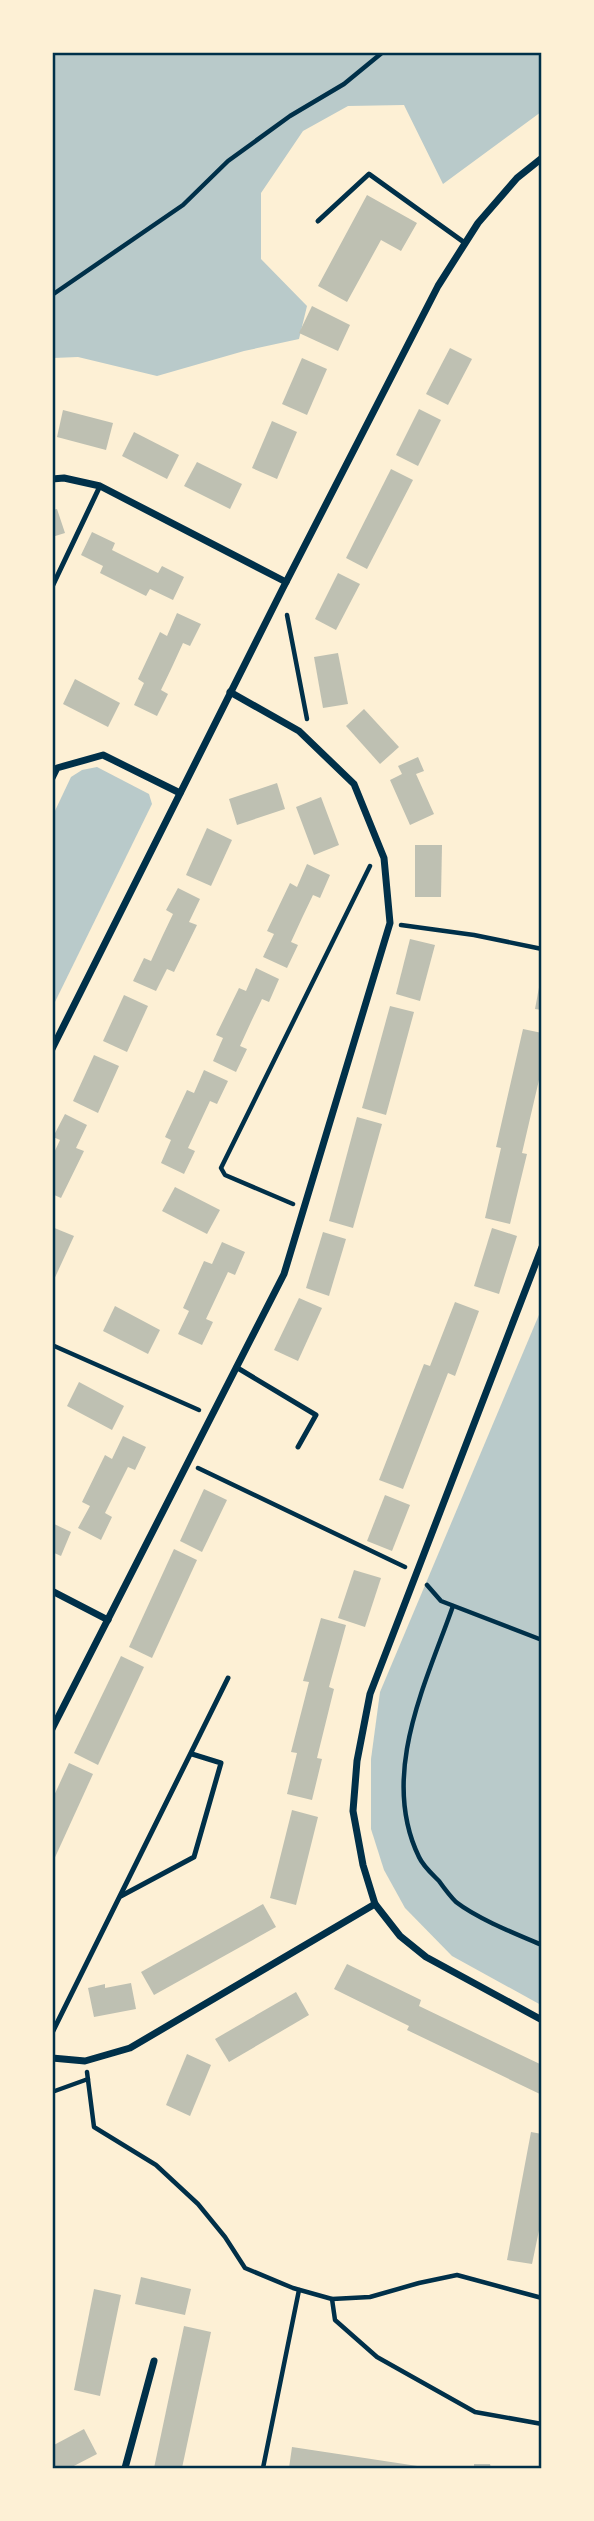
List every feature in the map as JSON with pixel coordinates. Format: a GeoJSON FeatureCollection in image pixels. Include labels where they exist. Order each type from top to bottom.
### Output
{"type":"FeatureCollection","features":[{"type":"Feature","properties":{"kind":"street"},"geometry":{"type":"LineString","coordinates":[[52,1049],[230,692],[438,286],[478,223],[517,178],[541,158]]}},
{"type":"Feature","properties":{"kind":"street"},"geometry":{"type":"LineString","coordinates":[[52,479],[64,478],[100,486],[286,582]]}},
{"type":"Feature","properties":{"kind":"street"},"geometry":{"type":"LineString","coordinates":[[52,1729],[284,1274],[390,923],[391,908],[384,858],[354,784],[299,731],[230,692]]}},
{"type":"Feature","properties":{"kind":"street"},"geometry":{"type":"LineString","coordinates":[[52,778],[57,768],[103,755],[180,793]]}},
{"type":"Feature","properties":{"kind":"street"},"geometry":{"type":"LineString","coordinates":[[541,1247],[370,1694],[357,1762],[353,1811],[363,1865],[375,1904],[400,1936],[426,1957],[541,2021]]}},
{"type":"Feature","properties":{"kind":"street"},"geometry":{"type":"LineString","coordinates":[[52,1591],[108,1620]]}},
{"type":"Feature","properties":{"kind":"street"},"geometry":{"type":"LineString","coordinates":[[52,2058],[85,2061],[130,2049],[375,1904]]}},
{"type":"Feature","properties":{"kind":"street"},"geometry":{"type":"LineString","coordinates":[[125,2469],[154,2361]]}},
{"type":"Feature","properties":{"kind":"lane"},"geometry":{"type":"LineString","coordinates":[[318,221],[369,174],[465,243]]}},
{"type":"Feature","properties":{"kind":"lane"},"geometry":{"type":"LineString","coordinates":[[52,587],[100,486]]}},
{"type":"Feature","properties":{"kind":"lane"},"geometry":{"type":"LineString","coordinates":[[236,1367],[316,1415],[298,1447]]}},
{"type":"Feature","properties":{"kind":"lane"},"geometry":{"type":"LineString","coordinates":[[52,2033],[228,1678]]}},
{"type":"Feature","properties":{"kind":"lane"},"geometry":{"type":"LineString","coordinates":[[121,1896],[194,1857],[220,1763],[192,1754]]}},
{"type":"Feature","properties":{"kind":"path"},"geometry":{"type":"LineString","coordinates":[[52,295],[183,205],[228,161],[290,116],[344,85],[383,52]]}},
{"type":"Feature","properties":{"kind":"path"},"geometry":{"type":"LineString","coordinates":[[282,590],[312,744]]}},
{"type":"Feature","properties":{"kind":"path"},"geometry":{"type":"LineString","coordinates":[[303,1209],[225,1175],[221,1168],[379,847]]}},
{"type":"Feature","properties":{"kind":"path"},"geometry":{"type":"LineString","coordinates":[[390,923],[474,935],[541,949]]}},
{"type":"Feature","properties":{"kind":"path"},"geometry":{"type":"LineString","coordinates":[[52,1345],[212,1416]]}},
{"type":"Feature","properties":{"kind":"path"},"geometry":{"type":"LineString","coordinates":[[187,1463],[417,1573],[441,1601],[541,1640]]}},
{"type":"Feature","properties":{"kind":"path"},"geometry":{"type":"LineString","coordinates":[[453,1606],[413,1719],[405,1755],[405,1800],[411,1836],[420,1859],[456,1902],[506,1930],[541,1945]]}},
{"type":"Feature","properties":{"kind":"path"},"geometry":{"type":"LineString","coordinates":[[85,2061],[94,2127],[156,2165],[190,2196],[225,2237],[245,2268],[299,2290],[332,2299],[370,2297],[457,2275],[541,2298]]}},
{"type":"Feature","properties":{"kind":"path"},"geometry":{"type":"LineString","coordinates":[[52,2092],[88,2078]]}},
{"type":"Feature","properties":{"kind":"path"},"geometry":{"type":"LineString","coordinates":[[263,2469],[299,2290]]}},
{"type":"Feature","properties":{"kind":"path"},"geometry":{"type":"LineString","coordinates":[[332,2299],[335,2320],[377,2357],[402,2373],[475,2412],[541,2424]]}},
{"type":"Feature","properties":{"kind":"shaded area"},"geometry":{"type":"Polygon","coordinates":[[[52,53],[541,53],[541,112],[443,184],[404,105],[348,106],[303,131],[261,193],[261,259],[307,306],[299,339],[244,351],[157,376],[78,357],[53,358],[52,53]]]}},
{"type":"Feature","properties":{"kind":"shaded area"},"geometry":{"type":"Polygon","coordinates":[[[97,767],[149,794],[152,804],[53,1006],[53,815],[71,777],[82,770],[97,767]]]}},
{"type":"Feature","properties":{"kind":"shaded area"},"geometry":{"type":"Polygon","coordinates":[[[541,1310],[541,2005],[452,1956],[405,1908],[384,1870],[371,1829],[371,1759],[380,1692],[541,1310]]]}},
{"type":"Feature","properties":{"kind":"building"},"geometry":{"type":"Polygon","coordinates":[[[367,195],[417,223],[401,251],[381,240],[347,302],[318,286],[367,195]]]}},
{"type":"Feature","properties":{"kind":"building"},"geometry":{"type":"Polygon","coordinates":[[[312,306],[350,325],[338,351],[299,333],[312,306]]]}},
{"type":"Feature","properties":{"kind":"building"},"geometry":{"type":"Polygon","coordinates":[[[450,348],[472,359],[448,405],[426,394],[450,348]]]}},
{"type":"Feature","properties":{"kind":"building"},"geometry":{"type":"Polygon","coordinates":[[[302,358],[327,369],[307,415],[282,404],[302,358]]]}},
{"type":"Feature","properties":{"kind":"building"},"geometry":{"type":"Polygon","coordinates":[[[419,409],[441,420],[418,466],[396,455],[419,409]]]}},
{"type":"Feature","properties":{"kind":"building"},"geometry":{"type":"Polygon","coordinates":[[[63,410],[113,423],[106,450],[57,437],[63,410]]]}},
{"type":"Feature","properties":{"kind":"building"},"geometry":{"type":"Polygon","coordinates":[[[272,421],[297,432],[277,479],[252,468],[272,421]]]}},
{"type":"Feature","properties":{"kind":"building"},"geometry":{"type":"Polygon","coordinates":[[[134,432],[179,455],[167,479],[122,456],[134,432]]]}},
{"type":"Feature","properties":{"kind":"building"},"geometry":{"type":"Polygon","coordinates":[[[197,462],[242,484],[230,509],[184,486],[197,462]]]}},
{"type":"Feature","properties":{"kind":"building"},"geometry":{"type":"Polygon","coordinates":[[[391,469],[413,480],[367,569],[346,558],[391,469]]]}},
{"type":"Feature","properties":{"kind":"building"},"geometry":{"type":"Polygon","coordinates":[[[57,509],[65,533],[52,537],[52,510],[57,509]]]}},
{"type":"Feature","properties":{"kind":"building"},"geometry":{"type":"Polygon","coordinates":[[[92,532],[115,543],[112,550],[158,573],[162,566],[184,577],[173,600],[150,589],[146,596],[100,573],[103,566],[81,555],[92,532]]]}},
{"type":"Feature","properties":{"kind":"building"},"geometry":{"type":"Polygon","coordinates":[[[338,573],[360,584],[336,630],[315,619],[338,573]]]}},
{"type":"Feature","properties":{"kind":"building"},"geometry":{"type":"Polygon","coordinates":[[[177,613],[201,624],[190,646],[183,643],[161,690],[168,694],[157,716],[134,705],[144,683],[138,679],[160,632],[167,636],[177,613]]]}},
{"type":"Feature","properties":{"kind":"building"},"geometry":{"type":"Polygon","coordinates":[[[338,653],[348,704],[323,708],[314,657],[338,653]]]}},
{"type":"Feature","properties":{"kind":"building"},"geometry":{"type":"Polygon","coordinates":[[[75,679],[120,703],[108,727],[63,704],[75,679]]]}},
{"type":"Feature","properties":{"kind":"building"},"geometry":{"type":"Polygon","coordinates":[[[364,709],[399,747],[380,764],[346,726],[364,709]]]}},
{"type":"Feature","properties":{"kind":"building"},"geometry":{"type":"Polygon","coordinates":[[[418,757],[424,771],[416,774],[434,814],[410,825],[390,780],[402,774],[398,766],[418,757]]]}},
{"type":"Feature","properties":{"kind":"building"},"geometry":{"type":"Polygon","coordinates":[[[277,783],[285,809],[237,825],[229,799],[277,783]]]}},
{"type":"Feature","properties":{"kind":"building"},"geometry":{"type":"Polygon","coordinates":[[[321,797],[339,845],[314,855],[296,807],[321,797]]]}},
{"type":"Feature","properties":{"kind":"building"},"geometry":{"type":"Polygon","coordinates":[[[207,828],[232,840],[211,886],[186,875],[207,828]]]}},
{"type":"Feature","properties":{"kind":"building"},"geometry":{"type":"Polygon","coordinates":[[[415,845],[442,845],[441,897],[415,897],[415,845]]]}},
{"type":"Feature","properties":{"kind":"building"},"geometry":{"type":"Polygon","coordinates":[[[307,864],[330,875],[320,898],[313,895],[302,918],[291,942],[298,945],[287,968],[263,957],[274,934],[267,931],[290,883],[297,887],[307,864]]]}},
{"type":"Feature","properties":{"kind":"building"},"geometry":{"type":"Polygon","coordinates":[[[178,888],[200,899],[189,922],[197,925],[174,972],[167,969],[156,991],[133,981],[144,958],[151,961],[173,914],[166,910],[178,888]]]}},
{"type":"Feature","properties":{"kind":"building"},"geometry":{"type":"Polygon","coordinates":[[[410,939],[435,945],[420,1001],[396,994],[410,939]]]}},
{"type":"Feature","properties":{"kind":"building"},"geometry":{"type":"Polygon","coordinates":[[[256,968],[279,979],[269,1002],[262,999],[251,1022],[240,1046],[247,1049],[236,1072],[213,1061],[223,1038],[216,1035],[239,988],[246,991],[256,968]]]}},
{"type":"Feature","properties":{"kind":"building"},"geometry":{"type":"Polygon","coordinates":[[[542,982],[542,1010],[535,1009],[542,982]]]}},
{"type":"Feature","properties":{"kind":"building"},"geometry":{"type":"Polygon","coordinates":[[[124,995],[148,1006],[127,1052],[103,1041],[124,995]]]}},
{"type":"Feature","properties":{"kind":"building"},"geometry":{"type":"Polygon","coordinates":[[[390,1006],[414,1012],[386,1115],[362,1108],[390,1006]]]}},
{"type":"Feature","properties":{"kind":"building"},"geometry":{"type":"Polygon","coordinates":[[[523,1029],[542,1033],[542,1067],[522,1153],[527,1154],[510,1224],[485,1218],[501,1148],[496,1147],[523,1029]]]}},
{"type":"Feature","properties":{"kind":"building"},"geometry":{"type":"Polygon","coordinates":[[[94,1055],[119,1066],[98,1113],[73,1101],[94,1055]]]}},
{"type":"Feature","properties":{"kind":"building"},"geometry":{"type":"Polygon","coordinates":[[[204,1070],[228,1081],[217,1104],[210,1101],[188,1148],[195,1151],[184,1174],[161,1163],[171,1140],[165,1137],[187,1090],[194,1093],[204,1070]]]}},
{"type":"Feature","properties":{"kind":"building"},"geometry":{"type":"Polygon","coordinates":[[[65,1114],[87,1125],[76,1148],[84,1151],[61,1198],[52,1194],[52,1157],[60,1140],[53,1137],[65,1114]]]}},
{"type":"Feature","properties":{"kind":"building"},"geometry":{"type":"Polygon","coordinates":[[[357,1117],[382,1124],[353,1228],[329,1221],[357,1117]]]}},
{"type":"Feature","properties":{"kind":"building"},"geometry":{"type":"Polygon","coordinates":[[[175,1187],[220,1210],[207,1234],[162,1211],[175,1187]]]}},
{"type":"Feature","properties":{"kind":"building"},"geometry":{"type":"Polygon","coordinates":[[[52,1227],[74,1236],[52,1284],[52,1227]]]}},
{"type":"Feature","properties":{"kind":"building"},"geometry":{"type":"Polygon","coordinates":[[[492,1228],[517,1236],[499,1294],[474,1286],[492,1228]]]}},
{"type":"Feature","properties":{"kind":"building"},"geometry":{"type":"Polygon","coordinates":[[[323,1232],[346,1239],[329,1296],[306,1288],[323,1232]]]}},
{"type":"Feature","properties":{"kind":"building"},"geometry":{"type":"Polygon","coordinates":[[[222,1242],[245,1252],[235,1275],[228,1272],[206,1319],[213,1322],[202,1345],[178,1334],[189,1311],[183,1308],[204,1261],[212,1264],[222,1242]]]}},
{"type":"Feature","properties":{"kind":"building"},"geometry":{"type":"Polygon","coordinates":[[[299,1298],[322,1308],[298,1361],[274,1350],[299,1298]]]}},
{"type":"Feature","properties":{"kind":"building"},"geometry":{"type":"Polygon","coordinates":[[[455,1302],[479,1311],[455,1376],[448,1373],[403,1489],[379,1480],[424,1364],[430,1366],[455,1302]]]}},
{"type":"Feature","properties":{"kind":"building"},"geometry":{"type":"Polygon","coordinates":[[[115,1306],[160,1330],[148,1354],[103,1331],[115,1306]]]}},
{"type":"Feature","properties":{"kind":"building"},"geometry":{"type":"Polygon","coordinates":[[[79,1382],[124,1406],[112,1430],[67,1406],[79,1382]]]}},
{"type":"Feature","properties":{"kind":"building"},"geometry":{"type":"Polygon","coordinates":[[[123,1436],[146,1447],[135,1470],[128,1467],[105,1513],[112,1517],[101,1540],[78,1528],[90,1506],[82,1502],[105,1455],[112,1459],[123,1436]]]}},
{"type":"Feature","properties":{"kind":"building"},"geometry":{"type":"Polygon","coordinates":[[[204,1489],[227,1500],[202,1552],[180,1541],[204,1489]]]}},
{"type":"Feature","properties":{"kind":"building"},"geometry":{"type":"Polygon","coordinates":[[[385,1495],[410,1505],[392,1551],[367,1541],[385,1495]]]}},
{"type":"Feature","properties":{"kind":"building"},"geometry":{"type":"Polygon","coordinates":[[[52,1523],[71,1532],[61,1556],[52,1552],[52,1523]]]}},
{"type":"Feature","properties":{"kind":"building"},"geometry":{"type":"Polygon","coordinates":[[[174,1549],[197,1560],[152,1658],[129,1647],[174,1549]]]}},
{"type":"Feature","properties":{"kind":"building"},"geometry":{"type":"Polygon","coordinates":[[[354,1570],[381,1578],[365,1627],[338,1618],[354,1570]]]}},
{"type":"Feature","properties":{"kind":"building"},"geometry":{"type":"Polygon","coordinates":[[[321,1618],[346,1625],[329,1687],[334,1689],[317,1758],[322,1759],[312,1800],[287,1794],[297,1753],[291,1752],[309,1682],[303,1681],[321,1618]]]}},
{"type":"Feature","properties":{"kind":"building"},"geometry":{"type":"Polygon","coordinates":[[[121,1656],[144,1667],[98,1765],[74,1753],[121,1656]]]}},
{"type":"Feature","properties":{"kind":"building"},"geometry":{"type":"Polygon","coordinates":[[[69,1763],[93,1774],[52,1864],[52,1800],[69,1763]]]}},
{"type":"Feature","properties":{"kind":"building"},"geometry":{"type":"Polygon","coordinates":[[[292,1810],[318,1817],[296,1905],[270,1898],[292,1810]]]}},
{"type":"Feature","properties":{"kind":"building"},"geometry":{"type":"Polygon","coordinates":[[[263,1904],[276,1927],[154,1995],[141,1972],[263,1904]]]}},
{"type":"Feature","properties":{"kind":"building"},"geometry":{"type":"Polygon","coordinates":[[[347,1964],[421,2000],[419,2006],[542,2065],[542,2095],[407,2030],[409,2026],[334,1989],[347,1964]]]}},
{"type":"Feature","properties":{"kind":"building"},"geometry":{"type":"Polygon","coordinates":[[[131,1983],[136,2009],[94,2017],[88,1988],[131,1983]]]}},
{"type":"Feature","properties":{"kind":"building"},"geometry":{"type":"Polygon","coordinates":[[[296,1992],[309,2015],[229,2062],[215,2039],[296,1992]]]}},
{"type":"Feature","properties":{"kind":"building"},"geometry":{"type":"Polygon","coordinates":[[[187,2054],[211,2065],[190,2116],[166,2105],[187,2054]]]}},
{"type":"Feature","properties":{"kind":"building"},"geometry":{"type":"Polygon","coordinates":[[[531,2132],[542,2134],[542,2216],[532,2264],[507,2260],[531,2132]]]}},
{"type":"Feature","properties":{"kind":"building"},"geometry":{"type":"Polygon","coordinates":[[[141,2277],[191,2289],[185,2315],[135,2304],[141,2277]]]}},
{"type":"Feature","properties":{"kind":"building"},"geometry":{"type":"Polygon","coordinates":[[[94,2289],[121,2295],[100,2396],[74,2390],[94,2289]]]}},
{"type":"Feature","properties":{"kind":"building"},"geometry":{"type":"Polygon","coordinates":[[[184,2326],[211,2332],[182,2468],[154,2468],[184,2326]]]}},
{"type":"Feature","properties":{"kind":"building"},"geometry":{"type":"Polygon","coordinates":[[[84,2429],[97,2454],[70,2468],[52,2468],[52,2446],[84,2429]]]}},
{"type":"Feature","properties":{"kind":"building"},"geometry":{"type":"Polygon","coordinates":[[[292,2447],[424,2467],[424,2468],[289,2468],[292,2447]]]}},
{"type":"Feature","properties":{"kind":"building"},"geometry":{"type":"Polygon","coordinates":[[[474,2464],[490,2464],[491,2468],[474,2468],[474,2464]]]}}]}
